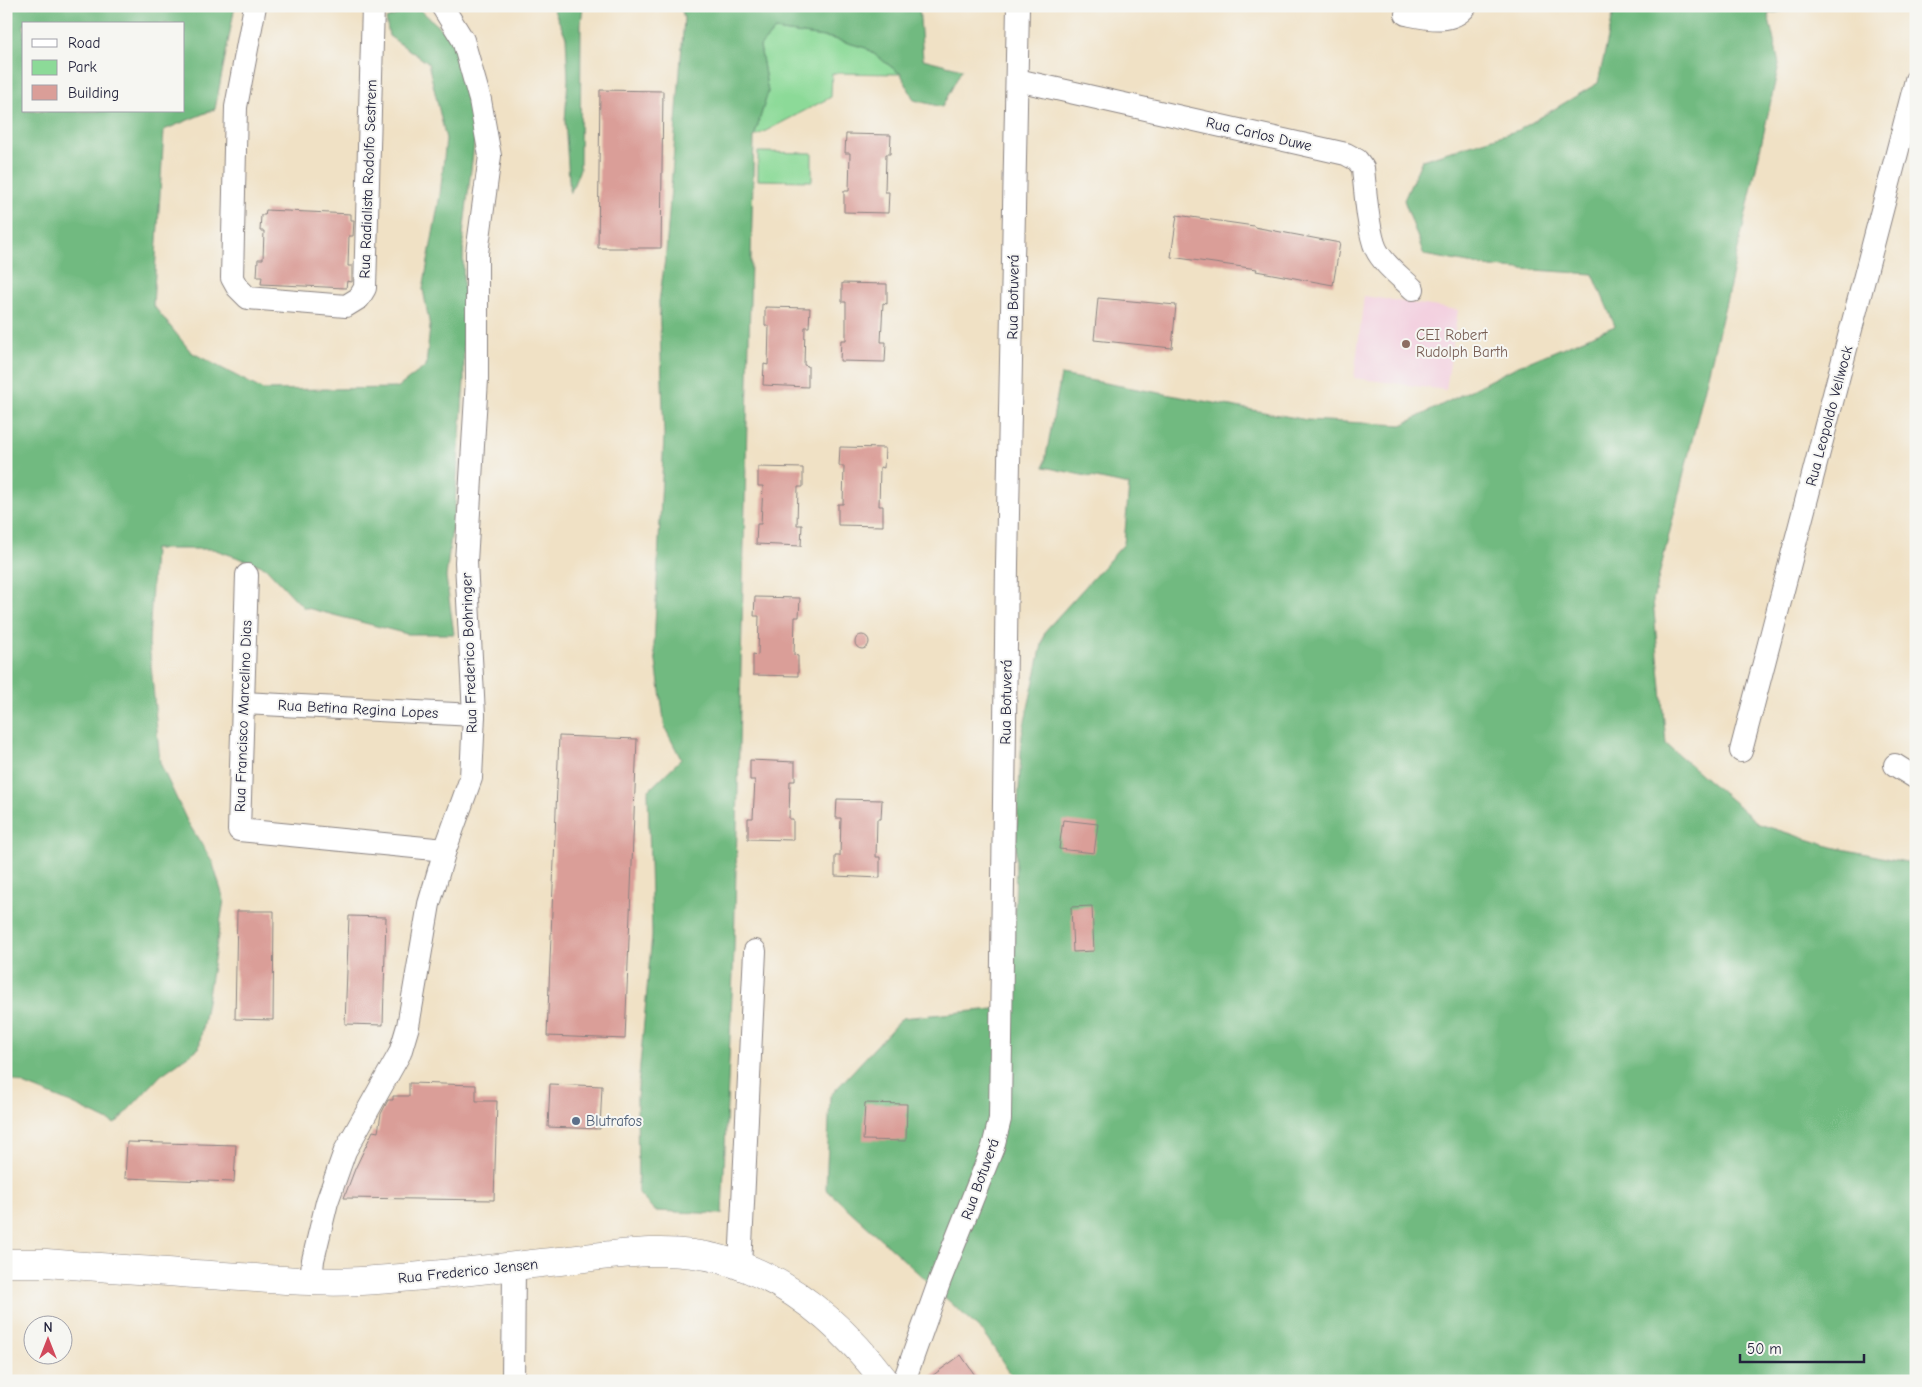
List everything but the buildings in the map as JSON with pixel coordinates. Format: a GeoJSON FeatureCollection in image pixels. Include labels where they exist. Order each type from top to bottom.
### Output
{"type":"FeatureCollection","features":[{"type":"Feature","properties":{"kind":"main road","name":"Rua Frederico Jensen"},"geometry":{"type":"LineString","coordinates":[[6,1263],[311,1281],[360,1281],[630,1253],[680,1253],[718,1258],[766,1278],[818,1310],[837,1325],[886,1381]]}},
{"type":"Feature","properties":{"kind":"street","name":"Rua Radialista Rodolfo Sestrem"},"geometry":{"type":"LineString","coordinates":[[254,6],[236,107],[232,278],[237,287],[248,298],[346,306],[359,298],[365,288],[373,6]]}},
{"type":"Feature","properties":{"kind":"street","name":"Rua Frederico Bohringer"},"geometry":{"type":"LineString","coordinates":[[311,1281],[313,1260],[327,1202],[346,1151],[400,1053],[408,1026],[429,904],[445,850],[471,778],[474,715],[466,562],[477,380],[477,253],[490,156],[480,100],[462,40],[442,6]]}},
{"type":"Feature","properties":{"kind":"street","name":"Rua Botuverá"},"geometry":{"type":"LineString","coordinates":[[904,1381],[940,1280],[993,1147],[1000,1119],[1007,564],[1018,6]]}},
{"type":"Feature","properties":{"kind":"street"},"geometry":{"type":"LineString","coordinates":[[1406,14],[1427,19],[1448,18],[1462,12],[1466,6]]}},
{"type":"Feature","properties":{"kind":"street","name":"Rua Carlos Duwe"},"geometry":{"type":"LineString","coordinates":[[1017,80],[1346,154],[1357,160],[1363,168],[1372,237],[1376,249],[1384,260],[1413,289]]}},
{"type":"Feature","properties":{"kind":"street","name":"Rua Leopoldo Vellwock"},"geometry":{"type":"LineString","coordinates":[[1741,751],[1916,80]]}},
{"type":"Feature","properties":{"kind":"street","name":"Rua Francisco Marcelino Dias"},"geometry":{"type":"LineString","coordinates":[[248,575],[239,830],[445,850]]}},
{"type":"Feature","properties":{"kind":"street","name":"Rua Betina Regina Lopes"},"geometry":{"type":"LineString","coordinates":[[243,703],[474,715]]}},
{"type":"Feature","properties":{"kind":"street"},"geometry":{"type":"LineString","coordinates":[[1895,765],[1916,778]]}},
{"type":"Feature","properties":{"kind":"street"},"geometry":{"type":"LineString","coordinates":[[740,1266],[755,951]]}},
{"type":"Feature","properties":{"kind":"street"},"geometry":{"type":"LineString","coordinates":[[513,1381],[514,1266]]}},
{"type":"Feature","properties":{"kind":"shaded area","name":"CEI Robert Rudolph Barth"},"geometry":{"type":"Polygon","coordinates":[[[1364,296],[1458,310],[1446,390],[1354,378],[1364,296]]]}},
{"type":"Feature","properties":{"kind":"green space"},"geometry":{"type":"Polygon","coordinates":[[[6,6],[235,6],[215,109],[164,130],[153,305],[191,352],[263,390],[397,388],[426,366],[430,327],[423,289],[440,195],[446,139],[428,63],[389,36],[386,19],[417,7],[453,39],[476,128],[463,235],[464,381],[455,504],[446,577],[454,634],[407,634],[303,607],[265,567],[213,549],[154,549],[149,643],[160,763],[187,821],[212,861],[224,900],[199,1048],[161,1075],[115,1124],[71,1103],[6,1077],[6,6]]]}},
{"type":"Feature","properties":{"kind":"green space"},"geometry":{"type":"Polygon","coordinates":[[[552,6],[583,6],[581,24],[580,169],[570,194],[565,121],[568,79],[566,37],[552,6]]]}},
{"type":"Feature","properties":{"kind":"green space"},"geometry":{"type":"Polygon","coordinates":[[[681,6],[919,6],[923,59],[962,69],[942,107],[914,100],[901,74],[866,48],[831,38],[775,30],[760,46],[768,92],[754,137],[734,950],[722,1214],[655,1211],[638,1193],[637,1098],[652,935],[648,791],[681,759],[665,728],[654,647],[664,435],[659,302],[666,252],[684,19],[681,6]]]}},
{"type":"Feature","properties":{"kind":"green space"},"geometry":{"type":"Polygon","coordinates":[[[1615,6],[1806,6],[1768,14],[1779,64],[1731,281],[1653,600],[1666,744],[1759,824],[1832,847],[1916,864],[1916,1381],[1015,1381],[984,1333],[826,1189],[830,1096],[902,1018],[1014,1007],[1016,842],[1022,735],[1045,631],[1124,544],[1129,485],[1044,467],[1061,375],[1307,420],[1402,425],[1516,367],[1615,326],[1593,274],[1491,267],[1424,255],[1404,200],[1422,160],[1519,130],[1598,83],[1615,6]]]}},
{"type":"Feature","properties":{"kind":"green space"},"geometry":{"type":"Polygon","coordinates":[[[775,30],[831,38],[866,48],[901,74],[832,73],[831,97],[754,137],[768,92],[760,46],[775,30]]]}},
{"type":"Feature","properties":{"kind":"green space"},"geometry":{"type":"Polygon","coordinates":[[[758,152],[812,153],[812,181],[758,180],[758,152]]]}},
{"type":"Feature","properties":{"kind":"place","name":"CEI Robert Rudolph Barth"},"geometry":{"type":"Point","coordinates":[1406,344]}},
{"type":"Feature","properties":{"kind":"place","name":"Blutrafos"},"geometry":{"type":"Point","coordinates":[576,1121]}}]}
